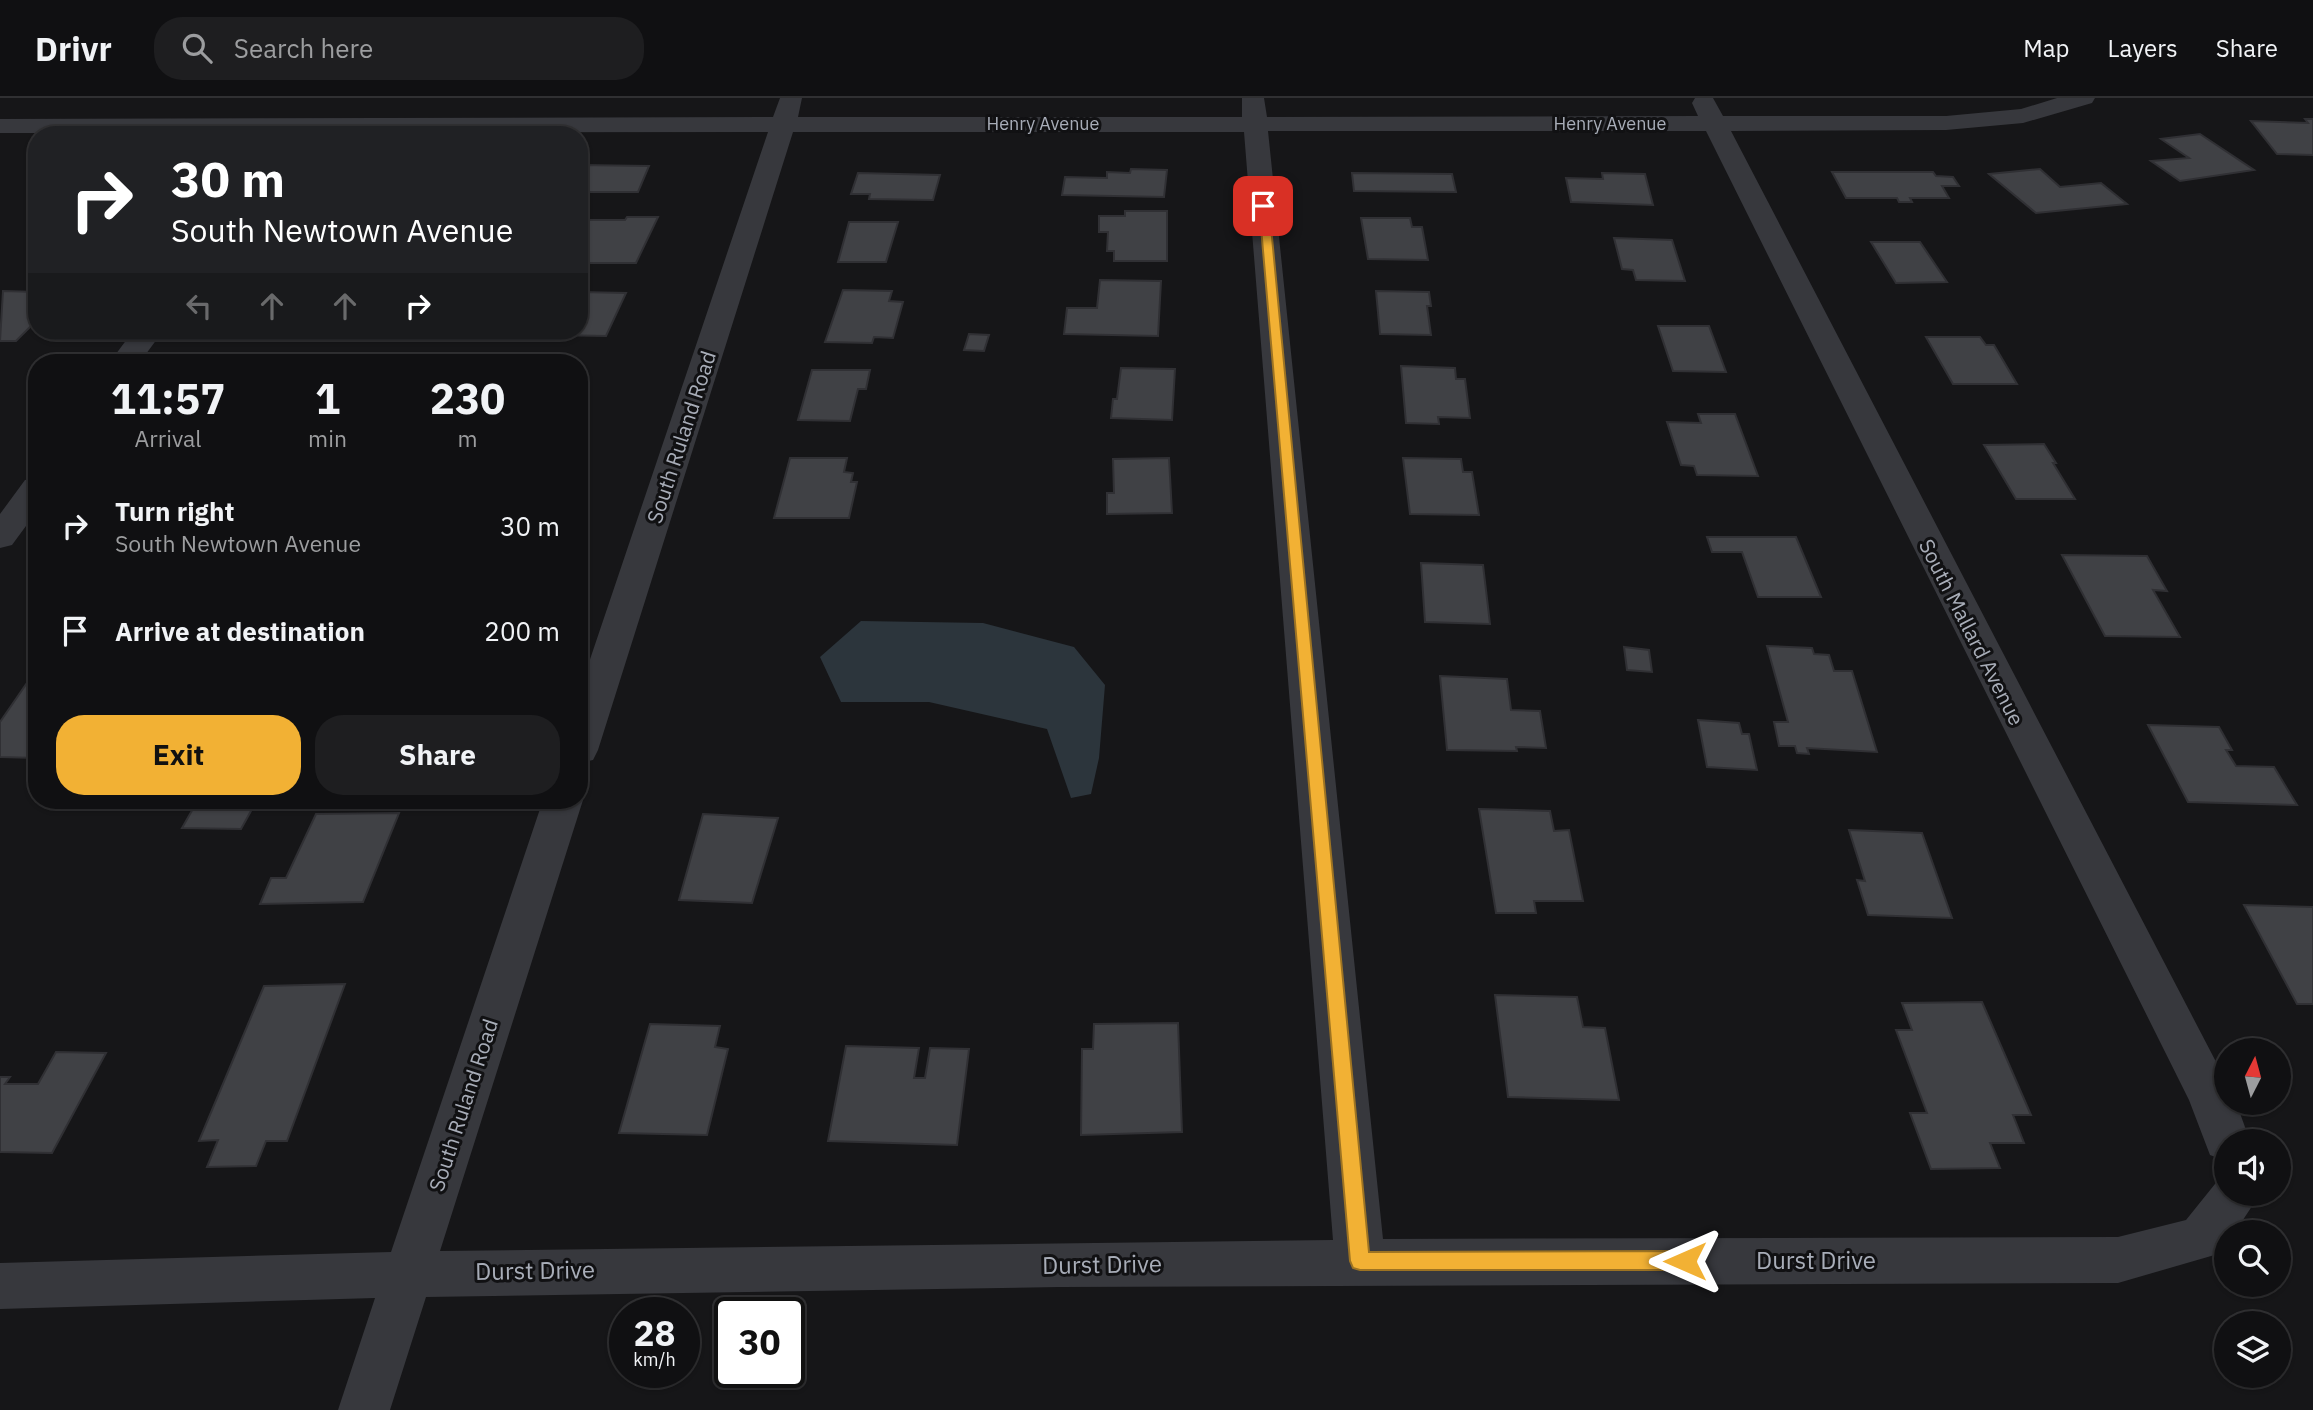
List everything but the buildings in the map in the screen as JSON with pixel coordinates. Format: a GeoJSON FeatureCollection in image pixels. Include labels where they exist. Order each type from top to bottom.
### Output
{"type":"FeatureCollection","features":[{"type":"Feature","properties":{"kind":"street"},"geometry":{"type":"LineString","coordinates":[[306,126],[326,98]]}},
{"type":"Feature","properties":{"kind":"street","name":"Henry Avenue"},"geometry":{"type":"LineString","coordinates":[[424,126],[788,111],[1708,111],[1946,122],[2022,116],[2083,98]]}},
{"type":"Feature","properties":{"kind":"street","name":"South Ruland Road"},"geometry":{"type":"LineString","coordinates":[[588,722],[788,111]]}},
{"type":"Feature","properties":{"kind":"street"},"geometry":{"type":"LineString","coordinates":[[1254,111],[1360,1261]]}},
{"type":"Feature","properties":{"kind":"street","name":"South Mallard Avenue"},"geometry":{"type":"LineString","coordinates":[[1708,111],[2212,1099],[2223,1129]]}},
{"type":"Feature","properties":{"kind":"street","name":"Henry Avenue"},"geometry":{"type":"LineString","coordinates":[[0,126],[28,126]]}},
{"type":"Feature","properties":{"kind":"street"},"geometry":{"type":"LineString","coordinates":[[0,538],[28,499]]}},
{"type":"Feature","properties":{"kind":"street","name":"South Ruland Road"},"geometry":{"type":"LineString","coordinates":[[364,1410],[560,809]]}},
{"type":"Feature","properties":{"kind":"street","name":"Durst Drive"},"geometry":{"type":"LineString","coordinates":[[0,1286],[409,1272],[1360,1261],[2118,1260],[2201,1238],[2226,1206]]}},
{"type":"Feature","properties":{"kind":"shaded area"},"geometry":{"type":"Polygon","coordinates":[[[861,621],[983,623],[1074,647],[1105,685],[1099,758],[1091,794],[1071,798],[1047,729],[929,702],[841,702],[820,657],[861,621]]]}},
{"type":"Feature","properties":{"kind":"route"},"geometry":{"type":"LineString","coordinates":[[1263,206],[1360,1261],[1685,1261]]}}]}
